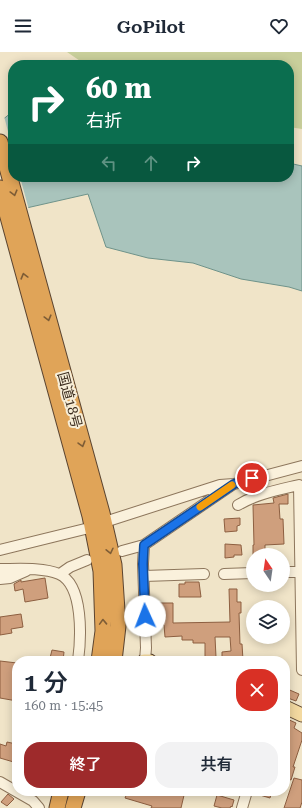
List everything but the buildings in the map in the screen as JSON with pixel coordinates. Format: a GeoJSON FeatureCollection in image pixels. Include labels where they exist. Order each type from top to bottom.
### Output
{"type":"FeatureCollection","features":[{"type":"Feature","properties":{"kind":"highway","name":"国道18号"},"geometry":{"type":"LineString","coordinates":[[0,142],[8,173]]}},
{"type":"Feature","properties":{"kind":"highway","name":"国道18号"},"geometry":{"type":"LineString","coordinates":[[10,182],[97,519],[101,571],[103,631],[100,656]]}},
{"type":"Feature","properties":{"kind":"highway","name":"国道18号"},"geometry":{"type":"LineString","coordinates":[[0,188],[97,519],[114,565],[118,626],[115,656]]}},
{"type":"Feature","properties":{"kind":"highway"},"geometry":{"type":"LineString","coordinates":[[56,808],[60,796]]}},
{"type":"Feature","properties":{"kind":"highway"},"geometry":{"type":"LineString","coordinates":[[73,808],[77,796]]}},
{"type":"Feature","properties":{"kind":"main road"},"geometry":{"type":"LineString","coordinates":[[290,709],[302,715]]}},
{"type":"Feature","properties":{"kind":"street"},"geometry":{"type":"LineString","coordinates":[[0,550],[97,519],[220,485],[234,484],[302,466]]}},
{"type":"Feature","properties":{"kind":"street"},"geometry":{"type":"LineString","coordinates":[[122,551],[144,545],[234,484]]}},
{"type":"Feature","properties":{"kind":"street"},"geometry":{"type":"LineString","coordinates":[[238,504],[258,495],[299,485],[302,670]]}},
{"type":"Feature","properties":{"kind":"street"},"geometry":{"type":"LineString","coordinates":[[144,545],[146,656]]}},
{"type":"Feature","properties":{"kind":"street"},"geometry":{"type":"LineString","coordinates":[[60,574],[70,567],[88,560]]}},
{"type":"Feature","properties":{"kind":"street"},"geometry":{"type":"LineString","coordinates":[[0,569],[45,570],[60,574],[68,582],[74,592],[77,603],[80,634],[78,656]]}},
{"type":"Feature","properties":{"kind":"street"},"geometry":{"type":"LineString","coordinates":[[0,579],[10,578],[29,570]]}},
{"type":"Feature","properties":{"kind":"street"},"geometry":{"type":"LineString","coordinates":[[290,572],[300,572]]}},
{"type":"Feature","properties":{"kind":"street"},"geometry":{"type":"LineString","coordinates":[[224,574],[246,573]]}},
{"type":"Feature","properties":{"kind":"street"},"geometry":{"type":"LineString","coordinates":[[144,576],[204,574]]}},
{"type":"Feature","properties":{"kind":"street"},"geometry":{"type":"LineString","coordinates":[[0,782],[12,789]]}},
{"type":"Feature","properties":{"kind":"street"},"geometry":{"type":"LineString","coordinates":[[24,796],[33,801],[39,808]]}},
{"type":"Feature","properties":{"kind":"street"},"geometry":{"type":"LineString","coordinates":[[242,808],[246,796]]}},
{"type":"Feature","properties":{"kind":"green space"},"geometry":{"type":"Polygon","coordinates":[[[67,52],[302,52],[302,129],[294,128],[294,60],[79,60],[67,52]]]}},
{"type":"Feature","properties":{"kind":"water"},"geometry":{"type":"Polygon","coordinates":[[[8,115],[8,182],[294,182],[294,164],[302,166],[302,291],[289,287],[241,279],[193,263],[148,258],[106,247],[88,194],[0,214],[0,122],[8,115]]]}},
{"type":"Feature","properties":{"kind":"pier"},"geometry":{"type":"Polygon","coordinates":[[[4,116],[8,132],[8,182],[21,182],[29,210],[0,216],[0,120],[4,116]]]}},
{"type":"Feature","properties":{"kind":"slow traffic"},"geometry":{"type":"LineString","coordinates":[[200,507],[232,485]]}},
{"type":"Feature","properties":{"kind":"route"},"geometry":{"type":"LineString","coordinates":[[145,616],[143,564],[144,545],[234,484],[252,478]]}}]}
